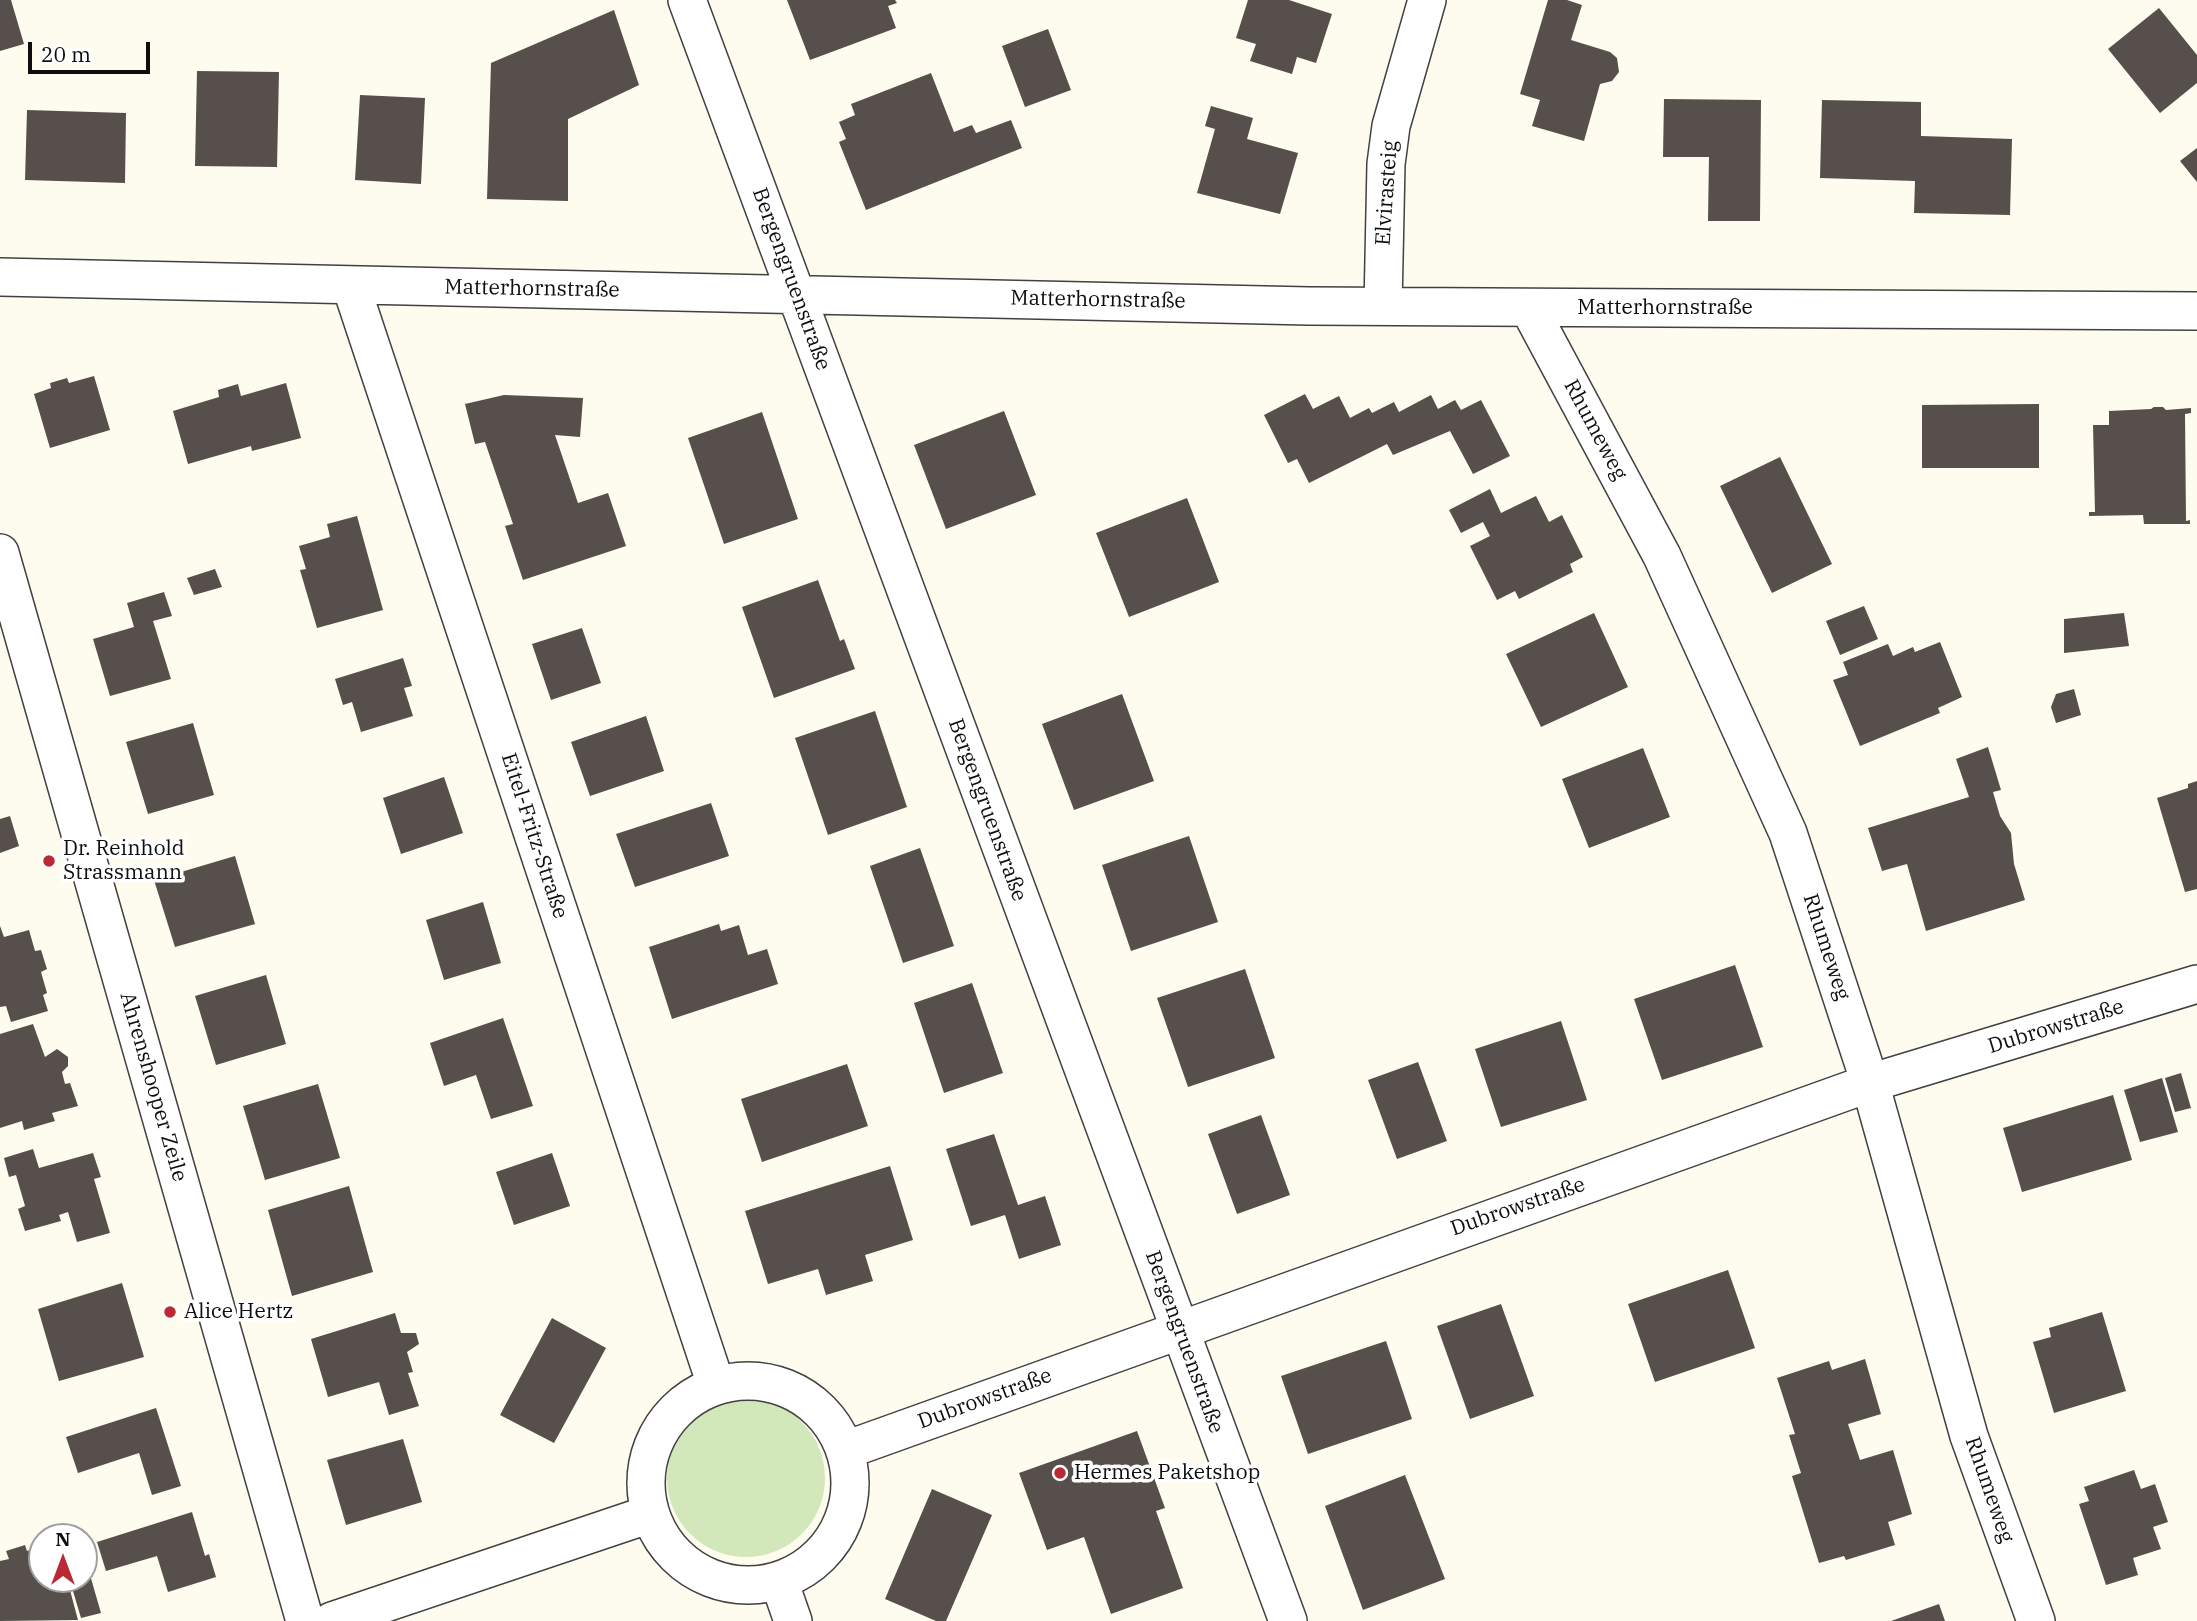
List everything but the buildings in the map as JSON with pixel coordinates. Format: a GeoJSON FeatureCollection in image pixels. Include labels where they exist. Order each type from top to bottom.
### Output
{"type":"FeatureCollection","features":[{"type":"Feature","properties":{"kind":"street","name":"Bergengruenstraße"},"geometry":{"type":"LineString","coordinates":[[687,0],[1288,1621]]}},
{"type":"Feature","properties":{"kind":"street","name":"Elvirasteig"},"geometry":{"type":"LineString","coordinates":[[1383,306],[1386,164],[1391,126],[1427,0]]}},
{"type":"Feature","properties":{"kind":"street","name":"Matterhornstraße"},"geometry":{"type":"LineString","coordinates":[[0,277],[1383,306],[2197,311]]}},
{"type":"Feature","properties":{"kind":"street","name":"Eitel-Fritz-Straße"},"geometry":{"type":"LineString","coordinates":[[351,286],[716,1385]]}},
{"type":"Feature","properties":{"kind":"street","name":"Rhumeweg"},"geometry":{"type":"LineString","coordinates":[[1529,308],[1662,556],[1788,833],[1870,1083],[1969,1436],[2036,1621]]}},
{"type":"Feature","properties":{"kind":"street","name":"Ahrenshooper Zeile"},"geometry":{"type":"LineString","coordinates":[[0,553],[305,1621]]}},
{"type":"Feature","properties":{"kind":"street","name":"Dubrowstraße"},"geometry":{"type":"LineString","coordinates":[[846,1450],[1179,1328],[1870,1083],[2197,984]]}},
{"type":"Feature","properties":{"kind":"street"},"geometry":{"type":"LineString","coordinates":[[748,1380],[779,1385],[808,1399],[831,1422],[846,1450],[852,1478],[847,1512],[833,1542],[809,1566],[779,1581],[748,1586],[717,1581],[688,1566],[666,1545],[650,1514],[645,1482],[650,1451],[660,1432],[688,1400],[716,1385],[748,1380]]}},
{"type":"Feature","properties":{"kind":"street"},"geometry":{"type":"LineString","coordinates":[[332,1621],[650,1514]]}},
{"type":"Feature","properties":{"kind":"street"},"geometry":{"type":"LineString","coordinates":[[779,1581],[793,1621]]}},
{"type":"Feature","properties":{"kind":"green space"},"geometry":{"type":"Polygon","coordinates":[[[746,1399],[776,1405],[802,1422],[819,1448],[825,1478],[819,1508],[802,1534],[776,1551],[746,1557],[716,1551],[690,1534],[673,1508],[667,1478],[673,1448],[690,1422],[716,1405],[746,1399]]]}},
{"type":"Feature","properties":{"kind":"place","name":"Dr. Reinhold Strassmann"},"geometry":{"type":"Point","coordinates":[49,861]}},
{"type":"Feature","properties":{"kind":"place","name":"Alice Hertz"},"geometry":{"type":"Point","coordinates":[170,1312]}},
{"type":"Feature","properties":{"kind":"place","name":"Hermes Paketshop"},"geometry":{"type":"Point","coordinates":[1060,1473]}}]}
